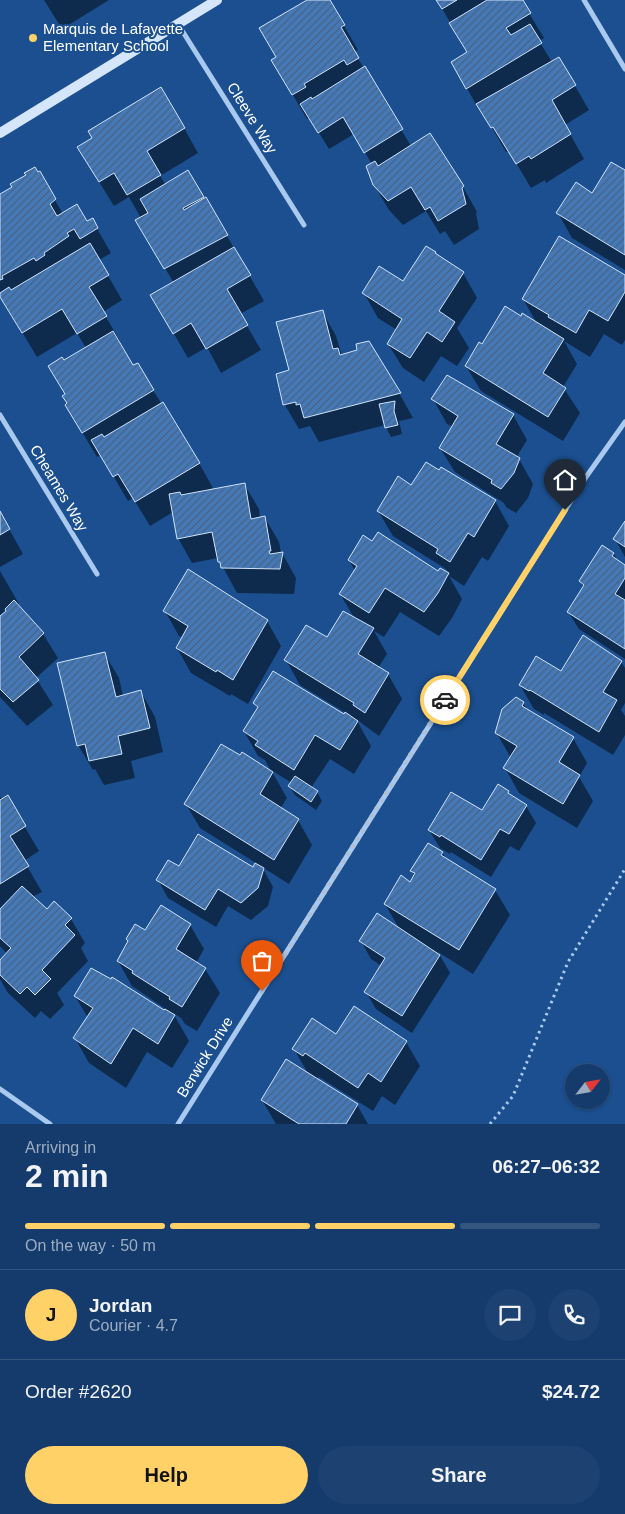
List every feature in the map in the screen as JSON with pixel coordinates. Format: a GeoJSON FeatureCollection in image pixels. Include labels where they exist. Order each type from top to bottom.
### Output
{"type":"FeatureCollection","features":[{"type":"Feature","properties":{"kind":"street"},"geometry":{"type":"LineString","coordinates":[[0,132],[217,0]]}},
{"type":"Feature","properties":{"kind":"street"},"geometry":{"type":"LineString","coordinates":[[584,0],[625,70]]}},
{"type":"Feature","properties":{"kind":"street","name":"Cleeve Way"},"geometry":{"type":"LineString","coordinates":[[178,24],[304,226]]}},
{"type":"Feature","properties":{"kind":"street","name":"Cheames Way"},"geometry":{"type":"LineString","coordinates":[[0,415],[97,574]]}},
{"type":"Feature","properties":{"kind":"street","name":"Berwick Drive"},"geometry":{"type":"LineString","coordinates":[[178,1124],[586,477],[625,422]]}},
{"type":"Feature","properties":{"kind":"street"},"geometry":{"type":"LineString","coordinates":[[0,1089],[50,1124]]}},
{"type":"Feature","properties":{"kind":"path"},"geometry":{"type":"LineString","coordinates":[[490,1124],[513,1096],[568,962],[625,869]]}},
{"type":"Feature","properties":{"kind":"building"},"geometry":{"type":"Polygon","coordinates":[[[307,0],[330,0],[345,25],[341,27],[359,58],[347,65],[344,60],[304,84],[306,87],[292,95],[271,60],[276,57],[259,28],[307,0]]]}},
{"type":"Feature","properties":{"kind":"building"},"geometry":{"type":"Polygon","coordinates":[[[436,0],[457,0],[442,9],[436,0]]]}},
{"type":"Feature","properties":{"kind":"building"},"geometry":{"type":"Polygon","coordinates":[[[487,0],[523,0],[531,13],[506,28],[511,35],[530,24],[542,43],[466,89],[451,62],[467,52],[449,23],[487,0]]]}},
{"type":"Feature","properties":{"kind":"building"},"geometry":{"type":"Polygon","coordinates":[[[559,57],[576,85],[552,100],[571,134],[531,159],[529,156],[516,164],[476,104],[559,57]]]}},
{"type":"Feature","properties":{"kind":"building"},"geometry":{"type":"Polygon","coordinates":[[[365,66],[403,129],[364,153],[343,117],[318,133],[300,104],[311,97],[312,99],[365,66]]]}},
{"type":"Feature","properties":{"kind":"building"},"geometry":{"type":"Polygon","coordinates":[[[161,87],[185,128],[147,151],[161,175],[127,195],[114,173],[99,182],[77,147],[92,138],[88,131],[161,87]]]}},
{"type":"Feature","properties":{"kind":"building"},"geometry":{"type":"Polygon","coordinates":[[[430,133],[464,186],[462,188],[466,204],[438,221],[430,207],[425,210],[411,187],[388,201],[373,185],[366,166],[375,161],[378,166],[430,133]]]}},
{"type":"Feature","properties":{"kind":"building"},"geometry":{"type":"Polygon","coordinates":[[[611,162],[625,170],[625,255],[556,213],[576,182],[592,193],[611,162]]]}},
{"type":"Feature","properties":{"kind":"building"},"geometry":{"type":"Polygon","coordinates":[[[35,167],[38,172],[40,171],[56,199],[50,204],[57,216],[77,204],[87,221],[93,218],[98,228],[80,239],[74,229],[67,233],[69,236],[44,253],[45,255],[36,261],[34,258],[2,276],[3,279],[0,280],[0,194],[12,187],[10,184],[26,175],[24,173],[35,167]]]}},
{"type":"Feature","properties":{"kind":"building"},"geometry":{"type":"Polygon","coordinates":[[[188,170],[204,197],[183,208],[184,210],[206,197],[228,235],[164,269],[135,220],[148,213],[140,199],[188,170]]]}},
{"type":"Feature","properties":{"kind":"building"},"geometry":{"type":"Polygon","coordinates":[[[559,236],[625,275],[625,292],[608,321],[589,310],[576,333],[522,299],[559,236]]]}},
{"type":"Feature","properties":{"kind":"building"},"geometry":{"type":"Polygon","coordinates":[[[90,243],[109,275],[89,287],[107,316],[77,334],[62,309],[22,333],[0,297],[0,293],[9,287],[11,290],[90,243]]]}},
{"type":"Feature","properties":{"kind":"building"},"geometry":{"type":"Polygon","coordinates":[[[426,246],[464,272],[439,311],[455,322],[442,342],[427,332],[410,358],[387,344],[402,319],[362,293],[379,266],[403,281],[426,246]]]}},
{"type":"Feature","properties":{"kind":"building"},"geometry":{"type":"Polygon","coordinates":[[[234,247],[251,275],[227,289],[248,325],[206,349],[191,323],[173,334],[150,295],[234,247]]]}},
{"type":"Feature","properties":{"kind":"building"},"geometry":{"type":"Polygon","coordinates":[[[505,306],[521,316],[522,313],[564,339],[543,373],[566,388],[548,417],[465,366],[479,342],[482,344],[505,306]]]}},
{"type":"Feature","properties":{"kind":"building"},"geometry":{"type":"Polygon","coordinates":[[[323,310],[333,349],[338,348],[340,355],[357,350],[356,344],[369,341],[401,393],[304,418],[300,404],[296,405],[296,402],[283,405],[276,374],[289,370],[276,322],[323,310]]]}},
{"type":"Feature","properties":{"kind":"building"},"geometry":{"type":"Polygon","coordinates":[[[113,331],[133,365],[138,363],[154,390],[82,433],[65,405],[67,403],[62,396],[65,394],[48,366],[62,357],[64,360],[113,331]]]}},
{"type":"Feature","properties":{"kind":"building"},"geometry":{"type":"Polygon","coordinates":[[[447,375],[514,414],[496,444],[520,458],[514,473],[501,489],[491,483],[492,480],[439,448],[458,416],[431,399],[447,375]]]}},
{"type":"Feature","properties":{"kind":"building"},"geometry":{"type":"Polygon","coordinates":[[[395,401],[394,411],[398,425],[385,428],[379,404],[395,401]]]}},
{"type":"Feature","properties":{"kind":"building"},"geometry":{"type":"Polygon","coordinates":[[[163,402],[200,463],[135,502],[118,474],[113,477],[91,440],[102,434],[104,437],[163,402]]]}},
{"type":"Feature","properties":{"kind":"building"},"geometry":{"type":"Polygon","coordinates":[[[426,462],[439,470],[441,467],[496,500],[474,537],[468,533],[450,562],[436,553],[438,549],[377,511],[398,476],[411,485],[426,462]]]}},
{"type":"Feature","properties":{"kind":"building"},"geometry":{"type":"Polygon","coordinates":[[[245,483],[251,519],[265,516],[270,554],[283,552],[280,569],[221,568],[212,532],[177,539],[169,494],[180,492],[181,495],[245,483]]]}},
{"type":"Feature","properties":{"kind":"building"},"geometry":{"type":"Polygon","coordinates":[[[0,511],[10,529],[0,535],[0,511]]]}},
{"type":"Feature","properties":{"kind":"building"},"geometry":{"type":"Polygon","coordinates":[[[625,521],[625,547],[613,539],[625,521]]]}},
{"type":"Feature","properties":{"kind":"building"},"geometry":{"type":"Polygon","coordinates":[[[378,532],[438,571],[440,568],[449,573],[438,593],[424,612],[385,588],[369,613],[339,594],[357,566],[348,560],[363,535],[372,541],[378,532]]]}},
{"type":"Feature","properties":{"kind":"building"},"geometry":{"type":"Polygon","coordinates":[[[602,545],[614,553],[612,556],[625,565],[625,578],[615,594],[625,600],[625,649],[567,612],[584,585],[579,581],[602,545]]]}},
{"type":"Feature","properties":{"kind":"building"},"geometry":{"type":"Polygon","coordinates":[[[188,569],[268,620],[233,680],[176,648],[188,626],[163,611],[188,569]]]}},
{"type":"Feature","properties":{"kind":"building"},"geometry":{"type":"Polygon","coordinates":[[[14,600],[44,633],[19,657],[39,680],[13,702],[0,689],[0,616],[14,600]]]}},
{"type":"Feature","properties":{"kind":"building"},"geometry":{"type":"Polygon","coordinates":[[[343,611],[374,628],[358,654],[389,673],[365,713],[353,705],[354,703],[284,660],[306,625],[327,637],[343,611]]]}},
{"type":"Feature","properties":{"kind":"building"},"geometry":{"type":"Polygon","coordinates":[[[583,635],[622,661],[603,692],[617,700],[599,732],[519,685],[536,656],[561,671],[583,635]]]}},
{"type":"Feature","properties":{"kind":"building"},"geometry":{"type":"Polygon","coordinates":[[[105,652],[116,697],[141,690],[150,728],[118,736],[122,754],[89,761],[85,744],[77,746],[57,663],[105,652]]]}},
{"type":"Feature","properties":{"kind":"building"},"geometry":{"type":"Polygon","coordinates":[[[273,671],[358,721],[340,750],[315,735],[294,770],[255,745],[258,741],[243,731],[258,707],[253,703],[273,671]]]}},
{"type":"Feature","properties":{"kind":"building"},"geometry":{"type":"Polygon","coordinates":[[[516,697],[524,702],[522,706],[574,737],[559,762],[580,775],[563,804],[503,768],[517,746],[495,733],[502,709],[516,697]]]}},
{"type":"Feature","properties":{"kind":"building"},"geometry":{"type":"Polygon","coordinates":[[[221,744],[240,755],[242,752],[273,772],[260,794],[299,819],[274,860],[184,804],[221,744]]]}},
{"type":"Feature","properties":{"kind":"building"},"geometry":{"type":"Polygon","coordinates":[[[295,776],[318,791],[311,802],[288,786],[295,776]]]}},
{"type":"Feature","properties":{"kind":"building"},"geometry":{"type":"Polygon","coordinates":[[[498,784],[527,805],[509,834],[500,829],[481,860],[441,835],[440,837],[428,830],[451,792],[482,810],[498,784]]]}},
{"type":"Feature","properties":{"kind":"building"},"geometry":{"type":"Polygon","coordinates":[[[8,795],[26,826],[10,836],[29,866],[0,884],[0,800],[8,795]]]}},
{"type":"Feature","properties":{"kind":"building"},"geometry":{"type":"Polygon","coordinates":[[[198,834],[253,867],[255,863],[264,868],[258,888],[241,903],[218,889],[205,910],[156,880],[168,860],[179,866],[198,834]]]}},
{"type":"Feature","properties":{"kind":"building"},"geometry":{"type":"Polygon","coordinates":[[[428,843],[443,852],[441,855],[496,889],[459,950],[384,904],[401,875],[410,882],[415,873],[410,871],[428,843]]]}},
{"type":"Feature","properties":{"kind":"building"},"geometry":{"type":"Polygon","coordinates":[[[22,886],[47,909],[54,901],[72,918],[65,925],[75,935],[42,970],[51,979],[35,995],[27,987],[20,994],[0,975],[0,960],[11,948],[0,938],[0,909],[22,886]]]}},
{"type":"Feature","properties":{"kind":"building"},"geometry":{"type":"Polygon","coordinates":[[[161,905],[191,924],[176,949],[206,968],[182,1007],[117,961],[128,941],[126,939],[135,924],[145,930],[161,905]]]}},
{"type":"Feature","properties":{"kind":"building"},"geometry":{"type":"Polygon","coordinates":[[[377,913],[440,955],[402,1016],[364,992],[385,958],[359,941],[377,913]]]}},
{"type":"Feature","properties":{"kind":"building"},"geometry":{"type":"Polygon","coordinates":[[[91,968],[111,979],[112,977],[175,1015],[158,1044],[133,1028],[111,1064],[73,1038],[93,1008],[74,996],[91,968]]]}},
{"type":"Feature","properties":{"kind":"building"},"geometry":{"type":"Polygon","coordinates":[[[354,1006],[407,1041],[381,1082],[368,1073],[358,1088],[305,1053],[303,1056],[292,1049],[312,1018],[336,1034],[354,1006]]]}},
{"type":"Feature","properties":{"kind":"building"},"geometry":{"type":"Polygon","coordinates":[[[286,1059],[358,1104],[346,1124],[299,1124],[261,1100],[286,1059]]]}},
{"type":"Feature","properties":{"kind":"way so far"},"geometry":{"type":"LineString","coordinates":[[262,991],[445,700]]}},
{"type":"Feature","properties":{"kind":"place","name":"Marquis de Lafayette Elementary School"},"geometry":{"type":"Point","coordinates":[33,38]}},
{"type":"Feature","properties":{"kind":"route"},"geometry":{"type":"LineString","coordinates":[[445,700],[565,510]]}}]}
